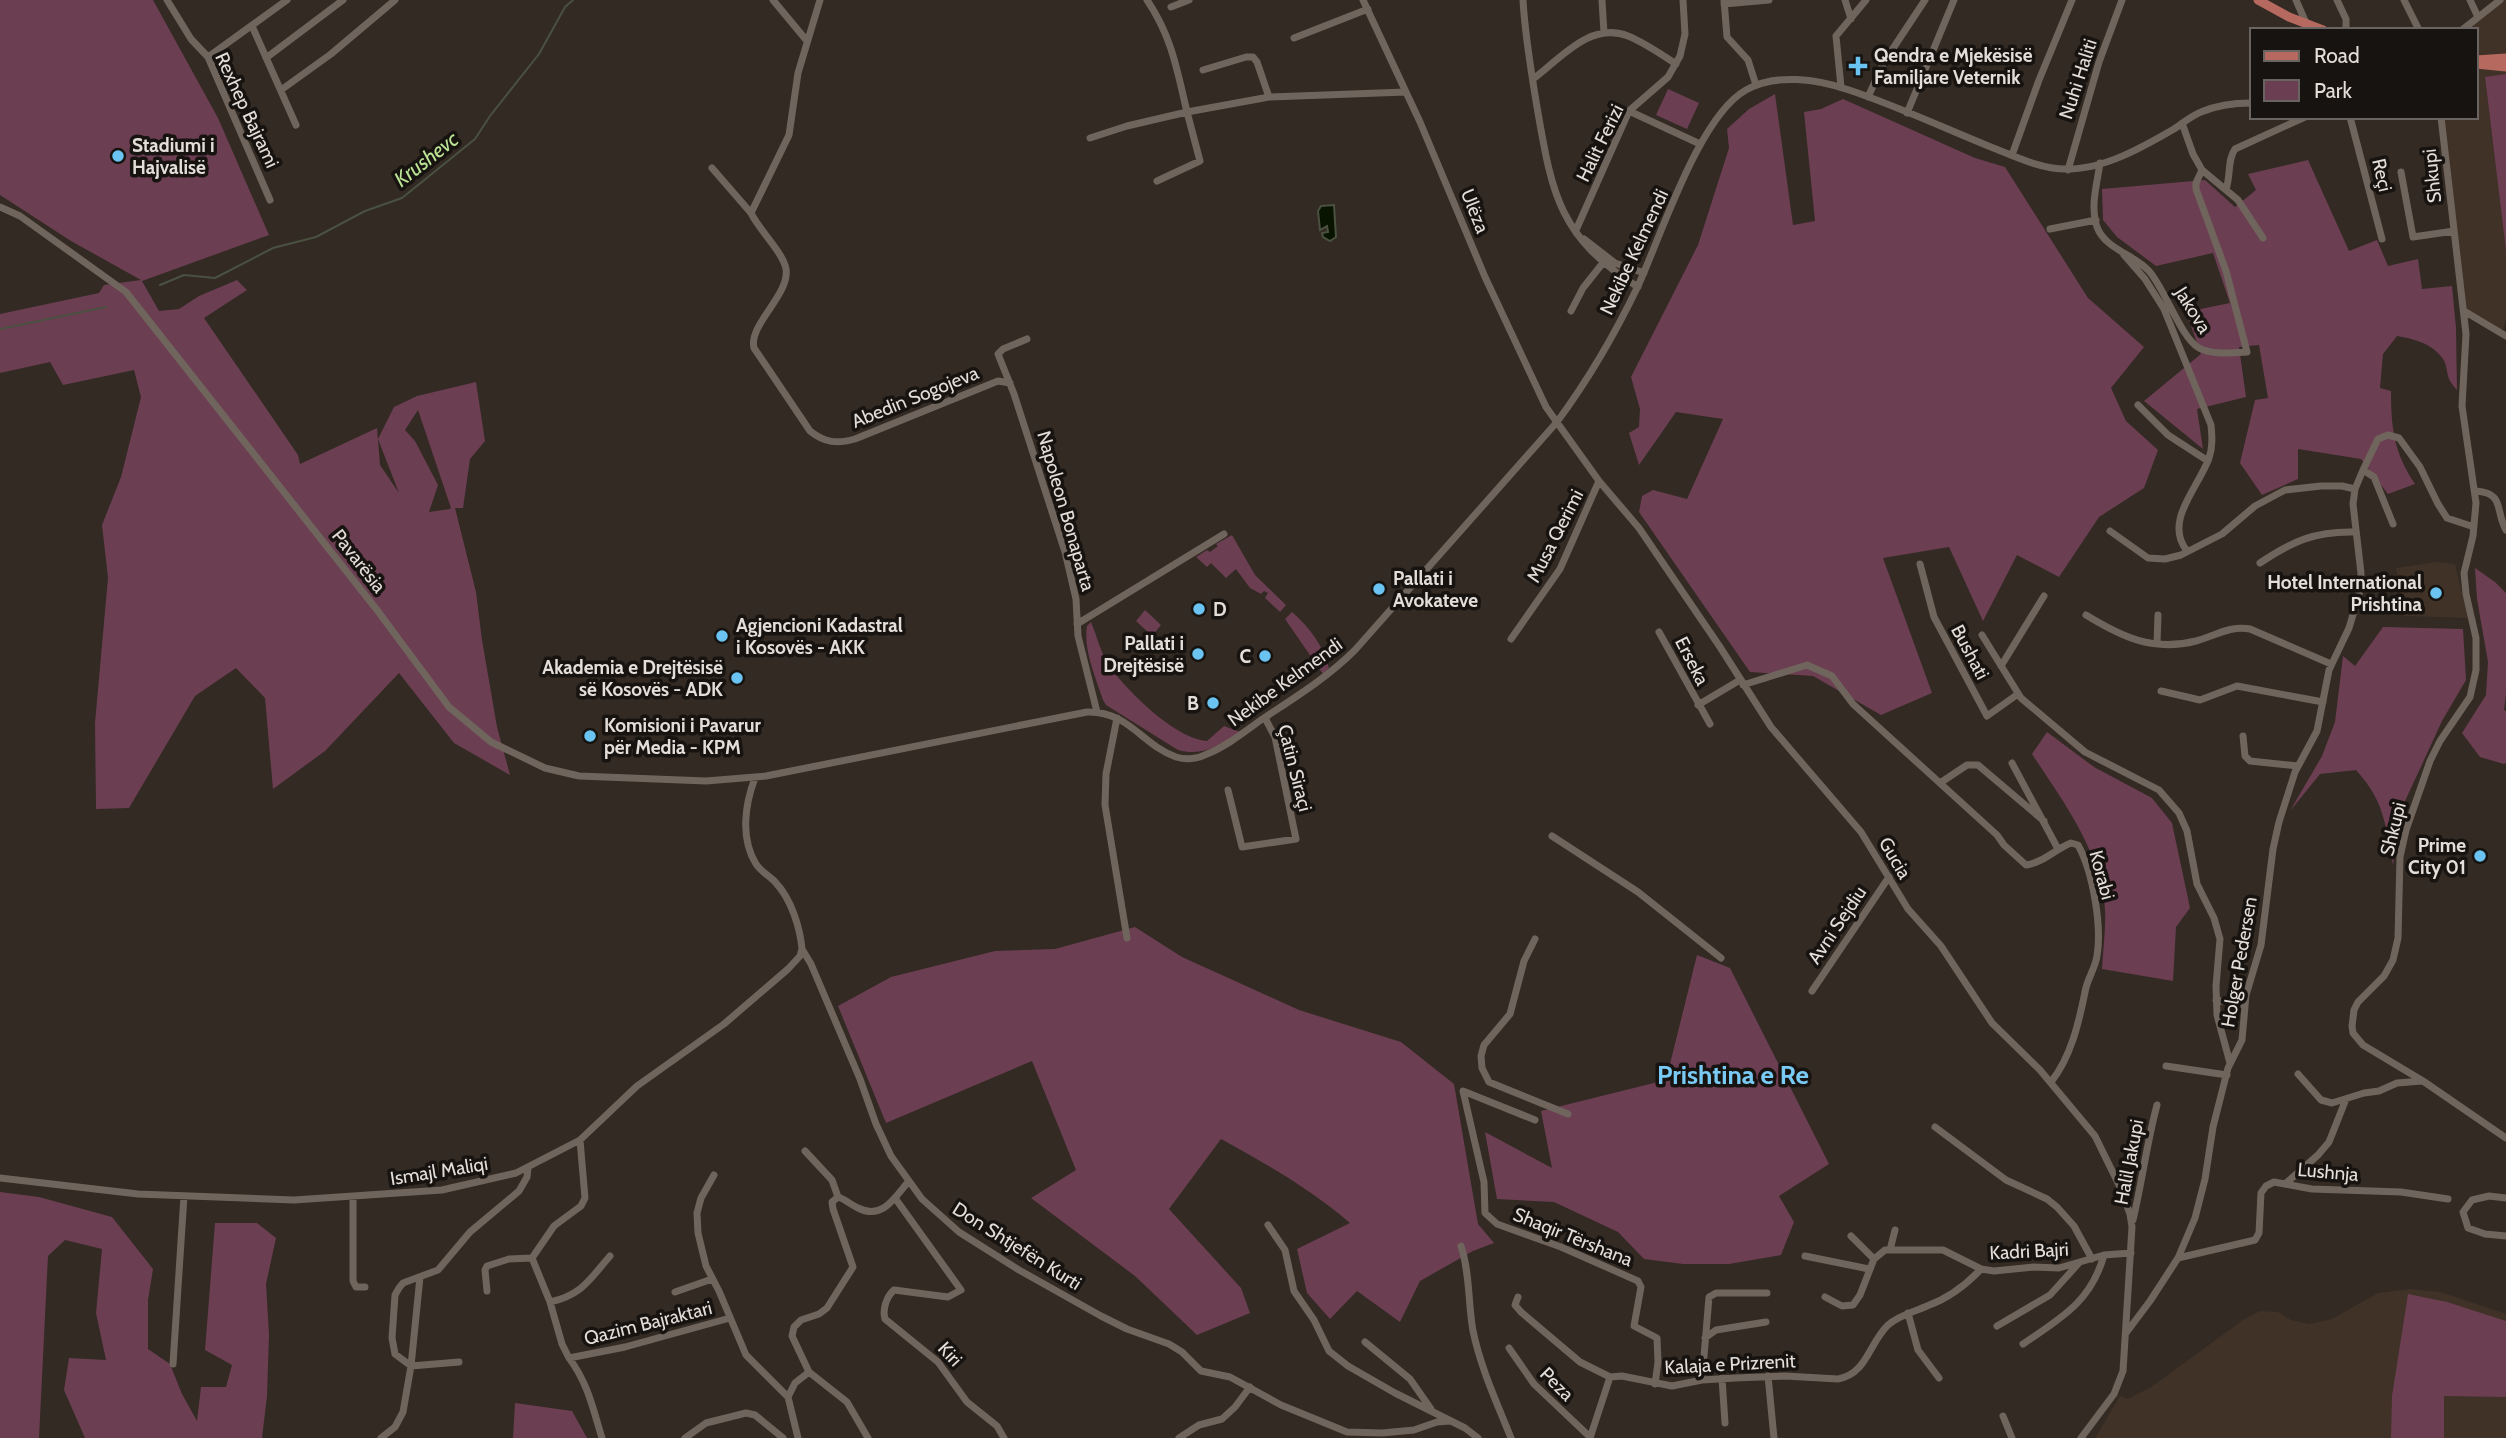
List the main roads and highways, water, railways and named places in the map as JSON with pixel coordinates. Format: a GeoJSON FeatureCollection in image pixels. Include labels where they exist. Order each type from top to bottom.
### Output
{"type":"FeatureCollection","features":[{"type":"Feature","properties":{"kind":"main road"},"geometry":{"type":"LineString","coordinates":[[2258,0],[2318,28]]}},
{"type":"Feature","properties":{"kind":"main road"},"geometry":{"type":"LineString","coordinates":[[2478,62],[2506,58]]}},
{"type":"Feature","properties":{"kind":"main road"},"geometry":{"type":"LineString","coordinates":[[2478,62],[2506,67]]}},
{"type":"Feature","properties":{"kind":"waterway","name":"Krushevc"},"geometry":{"type":"LineString","coordinates":[[160,285],[184,275],[215,278],[273,248],[316,237],[365,211],[402,198],[475,139],[539,54],[565,7],[573,0]]}},
{"type":"Feature","properties":{"kind":"waterway","name":"Krushevc"},"geometry":{"type":"LineString","coordinates":[[0,329],[106,307]]}},
{"type":"Feature","properties":{"kind":"place","name":"Qendra e Mjekësisë Familjare Veternik"},"geometry":{"type":"Point","coordinates":[1858,66]}},
{"type":"Feature","properties":{"kind":"place","name":"Stadiumi i Hajvalisë"},"geometry":{"type":"Point","coordinates":[118,156]}},
{"type":"Feature","properties":{"kind":"place","name":"Pallati i Avokateve"},"geometry":{"type":"Point","coordinates":[1379,589]}},
{"type":"Feature","properties":{"kind":"place","name":"Hotel International Prishtina"},"geometry":{"type":"Point","coordinates":[2436,593]}},
{"type":"Feature","properties":{"kind":"place","name":"D"},"geometry":{"type":"Point","coordinates":[1199,609]}},
{"type":"Feature","properties":{"kind":"place","name":"Agjencioni Kadastral i Kosovës - AKK"},"geometry":{"type":"Point","coordinates":[722,636]}},
{"type":"Feature","properties":{"kind":"place","name":"Pallati i Drejtësisë"},"geometry":{"type":"Point","coordinates":[1198,654]}},
{"type":"Feature","properties":{"kind":"place","name":"C"},"geometry":{"type":"Point","coordinates":[1265,656]}},
{"type":"Feature","properties":{"kind":"place","name":"Akademia e Drejtësisë së Kosovës - ADK"},"geometry":{"type":"Point","coordinates":[737,678]}},
{"type":"Feature","properties":{"kind":"place","name":"B"},"geometry":{"type":"Point","coordinates":[1213,703]}},
{"type":"Feature","properties":{"kind":"place","name":"Komisioni i Pavarur për Media - KPM"},"geometry":{"type":"Point","coordinates":[590,736]}},
{"type":"Feature","properties":{"kind":"place","name":"Prime City 01"},"geometry":{"type":"Point","coordinates":[2480,856]}},
{"type":"Feature","properties":{"kind":"district","name":"Prishtina e Re"},"geometry":{"type":"Point","coordinates":[1733,1075]}}]}
